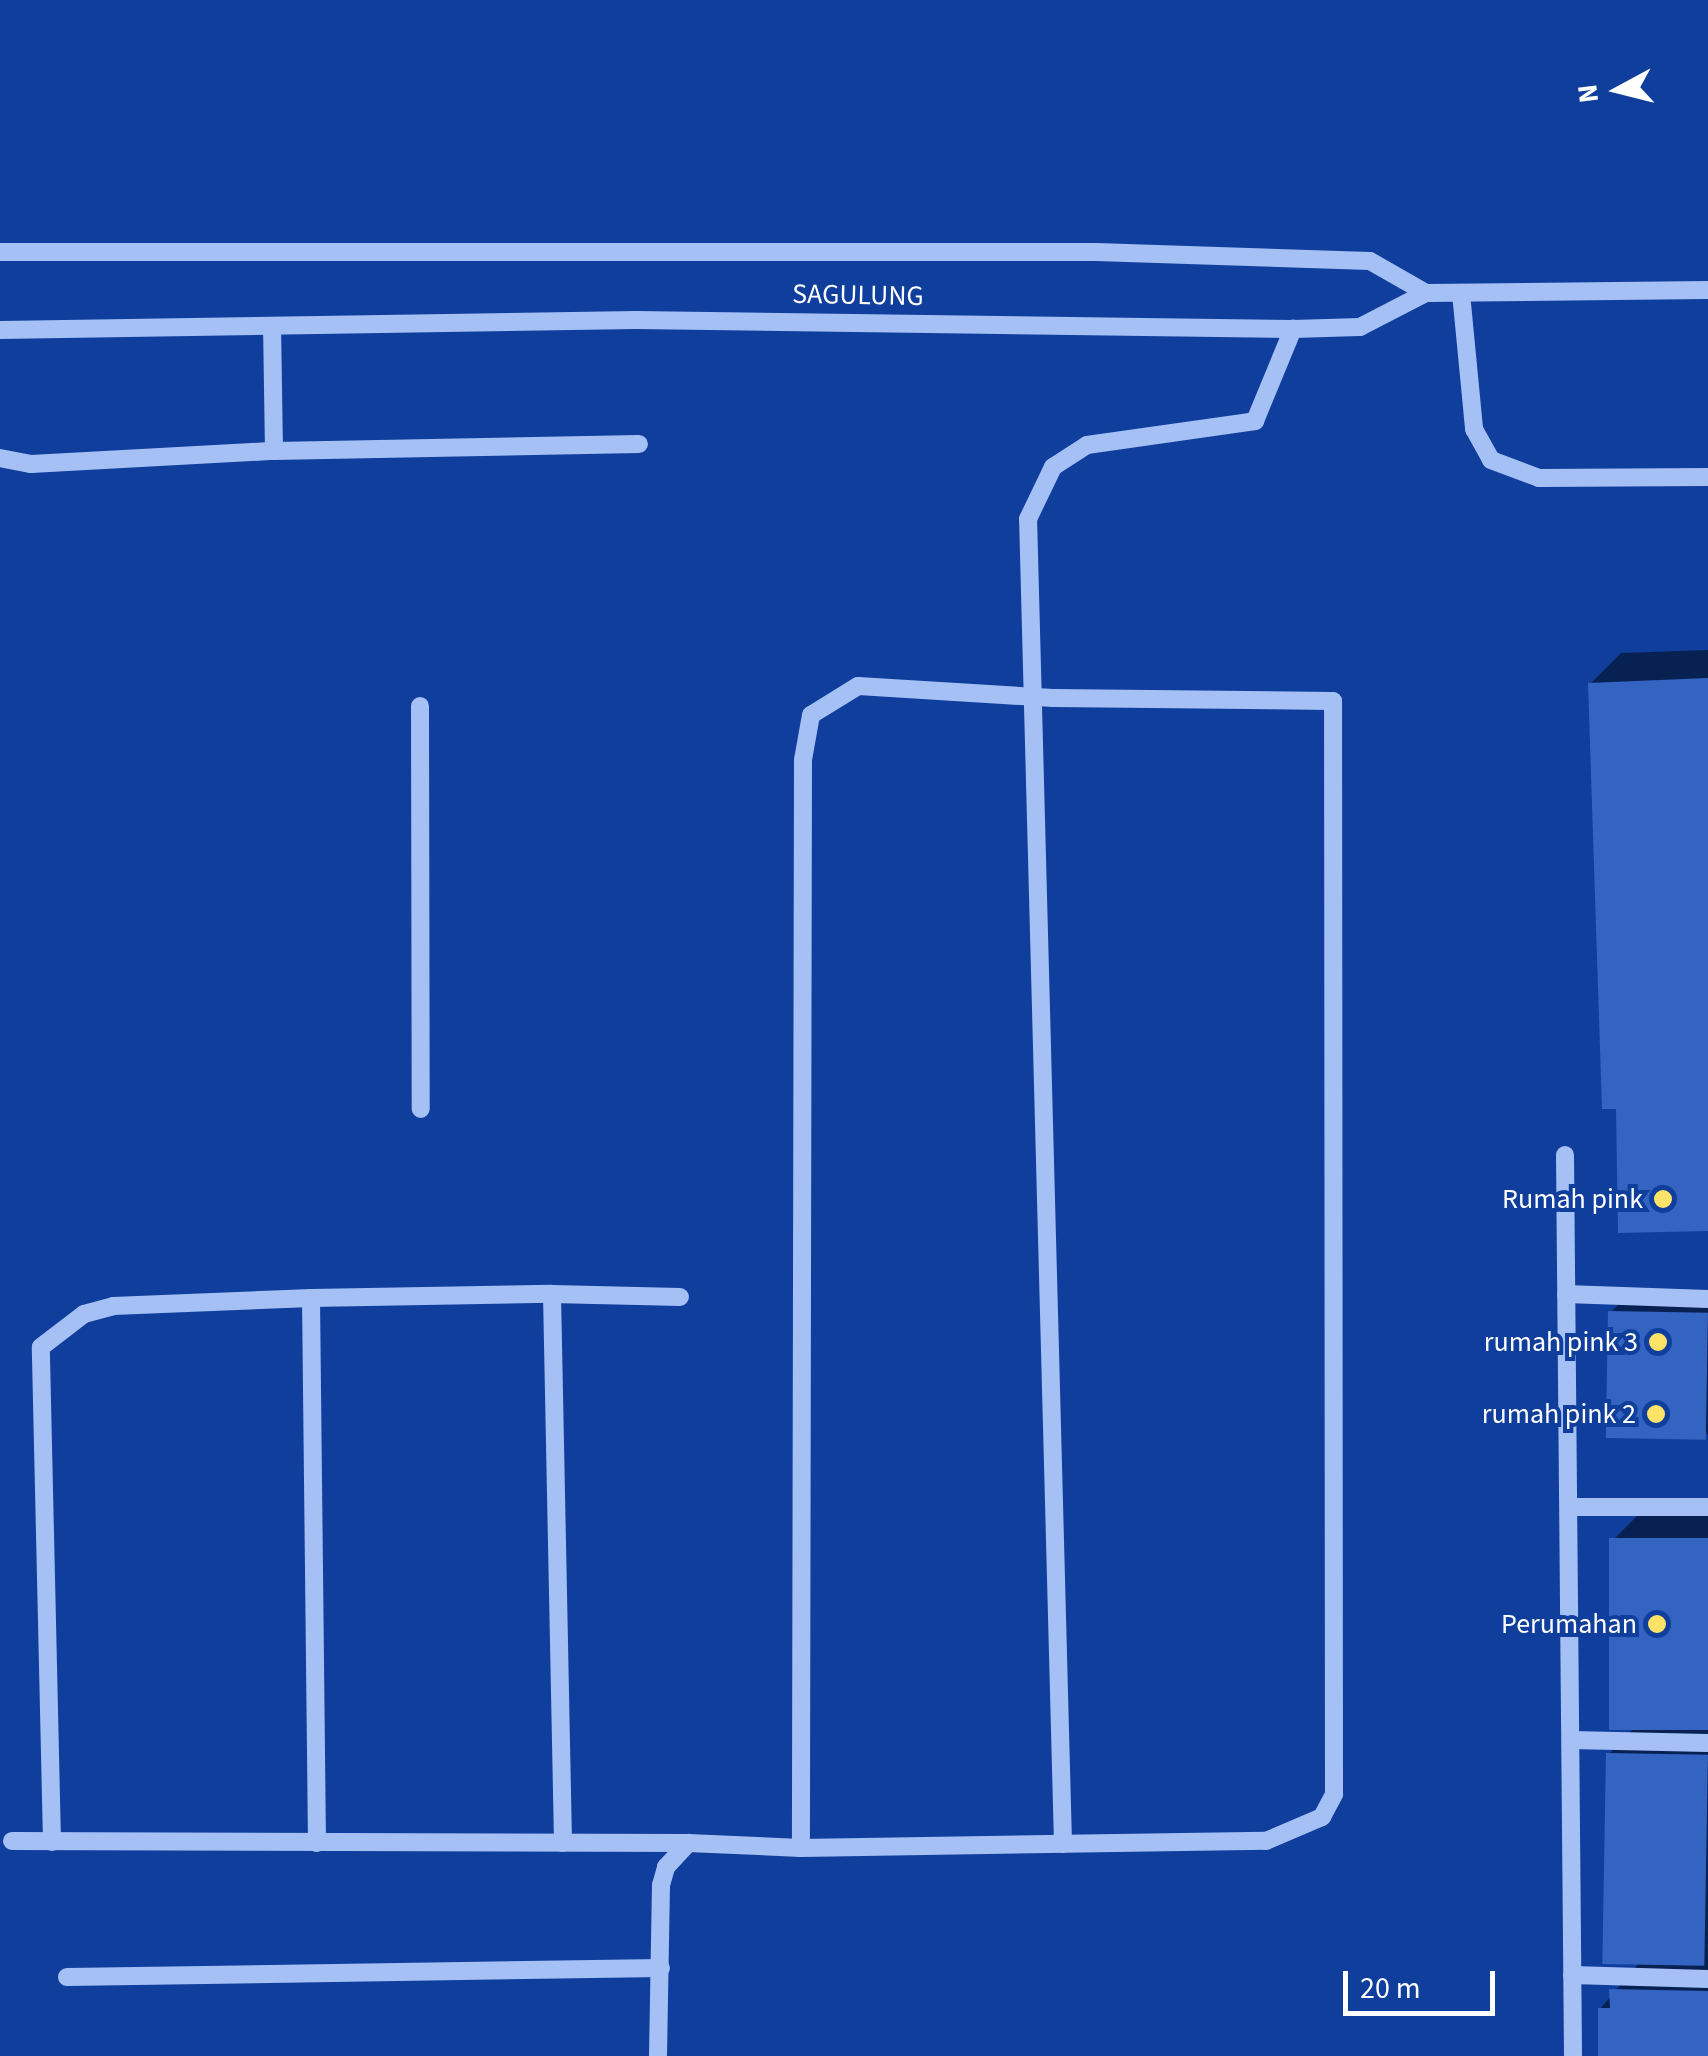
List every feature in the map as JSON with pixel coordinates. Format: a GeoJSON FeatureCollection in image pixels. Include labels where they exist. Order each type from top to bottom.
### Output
{"type":"FeatureCollection","features":[{"type":"Feature","properties":{"kind":"street"},"geometry":{"type":"LineString","coordinates":[[0,252],[1116,253],[1370,260],[1426,293]]}},
{"type":"Feature","properties":{"kind":"street","name":"SAGULUNG"},"geometry":{"type":"LineString","coordinates":[[0,330],[272,330],[636,320],[1293,329],[1360,327],[1426,293],[1708,290]]}},
{"type":"Feature","properties":{"kind":"street"},"geometry":{"type":"LineString","coordinates":[[1461,293],[1474,429],[1491,460],[1538,478],[1708,477]]}},
{"type":"Feature","properties":{"kind":"street"},"geometry":{"type":"LineString","coordinates":[[1063,1844],[1036,696],[1028,519],[1054,466],[1088,445],[1255,421],[1293,329]]}},
{"type":"Feature","properties":{"kind":"street"},"geometry":{"type":"LineString","coordinates":[[272,330],[274,451]]}},
{"type":"Feature","properties":{"kind":"street"},"geometry":{"type":"LineString","coordinates":[[0,458],[31,464],[274,451],[638,444]]}},
{"type":"Feature","properties":{"kind":"street"},"geometry":{"type":"LineString","coordinates":[[12,1842],[562,1843],[801,1848],[1266,1841],[1322,1817],[1334,1794],[1333,702],[1036,696],[858,686],[812,715],[803,760],[801,1848]]}},
{"type":"Feature","properties":{"kind":"street"},"geometry":{"type":"LineString","coordinates":[[420,706],[421,1109]]}},
{"type":"Feature","properties":{"kind":"street"},"geometry":{"type":"LineString","coordinates":[[1566,1154],[1573,2056]]}},
{"type":"Feature","properties":{"kind":"street"},"geometry":{"type":"LineString","coordinates":[[552,1294],[562,1843]]}},
{"type":"Feature","properties":{"kind":"street"},"geometry":{"type":"LineString","coordinates":[[1566,1294],[1708,1298]]}},
{"type":"Feature","properties":{"kind":"street"},"geometry":{"type":"LineString","coordinates":[[52,1842],[41,1347],[84,1314],[114,1306],[311,1298],[680,1296]]}},
{"type":"Feature","properties":{"kind":"street"},"geometry":{"type":"LineString","coordinates":[[311,1298],[317,1842]]}},
{"type":"Feature","properties":{"kind":"street"},"geometry":{"type":"LineString","coordinates":[[1569,1507],[1708,1507]]}},
{"type":"Feature","properties":{"kind":"street"},"geometry":{"type":"LineString","coordinates":[[1571,1740],[1708,1742]]}},
{"type":"Feature","properties":{"kind":"street"},"geometry":{"type":"LineString","coordinates":[[658,2056],[662,1885],[666,1868],[688,1844]]}},
{"type":"Feature","properties":{"kind":"street"},"geometry":{"type":"LineString","coordinates":[[67,1977],[660,1968]]}},
{"type":"Feature","properties":{"kind":"street"},"geometry":{"type":"LineString","coordinates":[[1572,1975],[1708,1979]]}},
{"type":"Feature","properties":{"kind":"building"},"geometry":{"type":"Polygon","coordinates":[[[1708,678],[1708,1231],[1618,1233],[1616,1109],[1602,1109],[1588,683],[1708,678]]]}},
{"type":"Feature","properties":{"kind":"building"},"geometry":{"type":"Polygon","coordinates":[[[1608,1311],[1708,1313],[1706,1440],[1606,1438],[1608,1311]]]}},
{"type":"Feature","properties":{"kind":"building","name":"Perumahan"},"geometry":{"type":"Polygon","coordinates":[[[1609,1538],[1708,1538],[1708,1730],[1609,1730],[1609,1538]]]}},
{"type":"Feature","properties":{"kind":"building"},"geometry":{"type":"Polygon","coordinates":[[[1606,1753],[1708,1755],[1704,1966],[1602,1964],[1606,1753]]]}},
{"type":"Feature","properties":{"kind":"building"},"geometry":{"type":"Polygon","coordinates":[[[1609,1989],[1708,1991],[1708,2056],[1598,2056],[1598,2008],[1610,2008],[1609,1989]]]}},
{"type":"Feature","properties":{"kind":"place","name":"Rumah pink"},"geometry":{"type":"Point","coordinates":[1663,1199]}},
{"type":"Feature","properties":{"kind":"place","name":"rumah pink 3"},"geometry":{"type":"Point","coordinates":[1658,1342]}},
{"type":"Feature","properties":{"kind":"place","name":"rumah pink 2"},"geometry":{"type":"Point","coordinates":[1656,1414]}},
{"type":"Feature","properties":{"kind":"place","name":"Perumahan"},"geometry":{"type":"Point","coordinates":[1657,1624]}}]}
